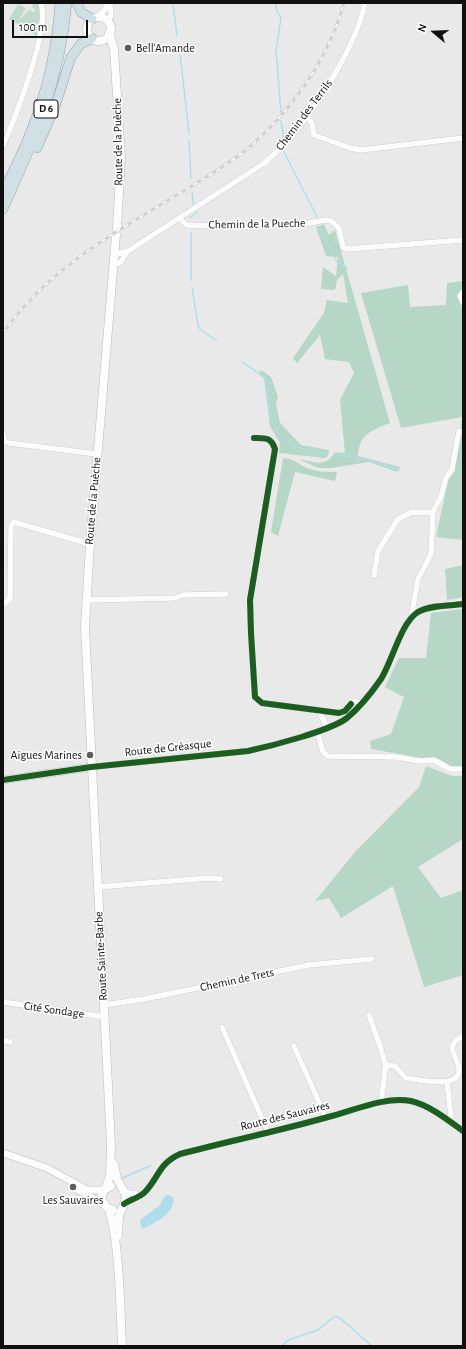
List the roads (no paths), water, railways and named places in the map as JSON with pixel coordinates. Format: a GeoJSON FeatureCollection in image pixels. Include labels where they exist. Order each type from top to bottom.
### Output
{"type":"FeatureCollection","features":[{"type":"Feature","properties":{"kind":"highway"},"geometry":{"type":"LineString","coordinates":[[32,129],[48,57],[55,3]]}},
{"type":"Feature","properties":{"kind":"highway","name":"D 6"},"geometry":{"type":"LineString","coordinates":[[3,192],[32,129],[47,79],[57,33],[60,3]]}},
{"type":"Feature","properties":{"kind":"highway","name":"D 6"},"geometry":{"type":"LineString","coordinates":[[3,209],[29,154],[48,103],[62,48],[67,3]]}},
{"type":"Feature","properties":{"kind":"highway"},"geometry":{"type":"LineString","coordinates":[[77,3],[81,12],[95,18]]}},
{"type":"Feature","properties":{"kind":"highway"},"geometry":{"type":"LineString","coordinates":[[3,209],[44,133],[71,57],[81,44],[96,39]]}},
{"type":"Feature","properties":{"kind":"main road"},"geometry":{"type":"LineString","coordinates":[[96,39],[106,37],[109,33],[108,23],[102,18],[95,18],[88,24],[87,30],[96,39],[108,45],[114,56]]}},
{"type":"Feature","properties":{"kind":"main road","name":"Route de la Puèche"},"geometry":{"type":"LineString","coordinates":[[91,767],[85,662],[85,600],[121,157],[114,56],[109,33]]}},
{"type":"Feature","properties":{"kind":"main road","name":"Route Sainte-Barbe"},"geometry":{"type":"LineString","coordinates":[[91,767],[111,1145],[110,1175],[105,1189]]}},
{"type":"Feature","properties":{"kind":"main road","name":"Route Sainte-Barbe"},"geometry":{"type":"LineString","coordinates":[[111,1145],[117,1179],[123,1189]]}},
{"type":"Feature","properties":{"kind":"main road"},"geometry":{"type":"LineString","coordinates":[[118,1276],[118,1220],[126,1195],[123,1189],[116,1185],[105,1189],[101,1197],[112,1219],[118,1276],[122,1346]]}},
{"type":"Feature","properties":{"kind":"main road"},"geometry":{"type":"LineString","coordinates":[[106,1206],[116,1209],[123,1205]]}},
{"type":"Feature","properties":{"kind":"street"},"geometry":{"type":"LineString","coordinates":[[3,146],[27,84],[43,20],[41,3]]}},
{"type":"Feature","properties":{"kind":"street"},"geometry":{"type":"LineString","coordinates":[[95,18],[104,11],[109,3]]}},
{"type":"Feature","properties":{"kind":"street"},"geometry":{"type":"LineString","coordinates":[[108,23],[111,15],[109,3]]}},
{"type":"Feature","properties":{"kind":"street","name":"Chemin des Terrils"},"geometry":{"type":"LineString","coordinates":[[114,255],[128,251],[180,218],[272,157],[286,143],[328,85],[345,56],[357,31],[365,3]]}},
{"type":"Feature","properties":{"kind":"street"},"geometry":{"type":"LineString","coordinates":[[306,116],[312,123],[314,135],[332,140],[357,150],[463,138]]}},
{"type":"Feature","properties":{"kind":"street","name":"Chemin de la Pueche"},"geometry":{"type":"LineString","coordinates":[[180,218],[187,225],[238,227],[268,224],[308,224],[325,220],[332,221],[338,228],[343,247],[347,249],[463,240]]}},
{"type":"Feature","properties":{"kind":"street","name":"Chemin des Terrils"},"geometry":{"type":"LineString","coordinates":[[113,265],[120,263],[128,251]]}},
{"type":"Feature","properties":{"kind":"street"},"geometry":{"type":"LineString","coordinates":[[463,292],[460,296],[463,303]]}},
{"type":"Feature","properties":{"kind":"street"},"geometry":{"type":"LineString","coordinates":[[374,575],[378,551],[398,519],[412,512],[433,513],[441,496],[446,478],[452,469],[459,432]]}},
{"type":"Feature","properties":{"kind":"street"},"geometry":{"type":"LineString","coordinates":[[3,434],[5,441],[9,443],[97,454]]}},
{"type":"Feature","properties":{"kind":"street"},"geometry":{"type":"LineString","coordinates":[[254,438],[268,438],[273,443],[275,449],[250,600],[250,633],[255,697],[262,703],[341,713],[355,701],[360,703]]}},
{"type":"Feature","properties":{"kind":"street","name":"Route de Gréasque"},"geometry":{"type":"LineString","coordinates":[[91,767],[248,751],[327,728],[347,717],[381,679],[411,618],[418,579],[430,554],[433,513]]}},
{"type":"Feature","properties":{"kind":"street"},"geometry":{"type":"LineString","coordinates":[[5,603],[10,599],[12,526],[14,522],[90,544]]}},
{"type":"Feature","properties":{"kind":"street"},"geometry":{"type":"LineString","coordinates":[[85,600],[175,598],[183,595],[226,594]]}},
{"type":"Feature","properties":{"kind":"street"},"geometry":{"type":"LineString","coordinates":[[411,618],[418,612],[463,604]]}},
{"type":"Feature","properties":{"kind":"street"},"geometry":{"type":"LineString","coordinates":[[319,711],[327,728]]}},
{"type":"Feature","properties":{"kind":"street"},"geometry":{"type":"LineString","coordinates":[[317,731],[323,752],[328,756],[397,757],[418,761],[434,760],[450,769],[463,769]]}},
{"type":"Feature","properties":{"kind":"street"},"geometry":{"type":"LineString","coordinates":[[3,780],[91,767]]}},
{"type":"Feature","properties":{"kind":"street"},"geometry":{"type":"LineString","coordinates":[[98,887],[208,878],[221,879]]}},
{"type":"Feature","properties":{"kind":"street","name":"Chemin de Trets"},"geometry":{"type":"LineString","coordinates":[[104,1005],[150,998],[313,965],[372,959]]}},
{"type":"Feature","properties":{"kind":"street","name":"Cité Sondage"},"geometry":{"type":"LineString","coordinates":[[3,1002],[105,1017]]}},
{"type":"Feature","properties":{"kind":"street"},"geometry":{"type":"LineString","coordinates":[[369,1015],[382,1049],[386,1067],[381,1102]]}},
{"type":"Feature","properties":{"kind":"street"},"geometry":{"type":"LineString","coordinates":[[222,1026],[268,1132]]}},
{"type":"Feature","properties":{"kind":"street"},"geometry":{"type":"LineString","coordinates":[[386,1067],[388,1065],[395,1066],[406,1078],[447,1082],[458,1074],[458,1067],[452,1048],[456,1040],[463,1036]]}},
{"type":"Feature","properties":{"kind":"street"},"geometry":{"type":"LineString","coordinates":[[3,1040],[10,1042]]}},
{"type":"Feature","properties":{"kind":"street"},"geometry":{"type":"LineString","coordinates":[[294,1046],[326,1118]]}},
{"type":"Feature","properties":{"kind":"street"},"geometry":{"type":"LineString","coordinates":[[447,1082],[451,1116],[450,1122]]}},
{"type":"Feature","properties":{"kind":"street","name":"Route des Sauvaires"},"geometry":{"type":"LineString","coordinates":[[123,1205],[142,1195],[160,1169],[172,1158],[326,1118],[381,1102],[410,1101],[424,1107],[463,1131]]}},
{"type":"Feature","properties":{"kind":"street"},"geometry":{"type":"LineString","coordinates":[[3,1153],[52,1170],[87,1190],[105,1189]]}},
{"type":"Feature","properties":{"kind":"street"},"geometry":{"type":"LineString","coordinates":[[33,1164],[106,1206]]}},
{"type":"Feature","properties":{"kind":"street"},"geometry":{"type":"LineString","coordinates":[[123,1189],[129,1193],[142,1195]]}},
{"type":"Feature","properties":{"kind":"water"},"geometry":{"type":"Polygon","coordinates":[[[168,1195],[174,1198],[171,1209],[163,1217],[143,1229],[141,1227],[140,1220],[159,1206],[165,1196],[168,1195]]]}},
{"type":"Feature","properties":{"kind":"waterway"},"geometry":{"type":"LineString","coordinates":[[173,3],[177,36]]}},
{"type":"Feature","properties":{"kind":"waterway"},"geometry":{"type":"LineString","coordinates":[[276,3],[276,9],[281,18],[276,50],[281,113]]}},
{"type":"Feature","properties":{"kind":"waterway"},"geometry":{"type":"LineString","coordinates":[[179,45],[189,133]]}},
{"type":"Feature","properties":{"kind":"waterway"},"geometry":{"type":"LineString","coordinates":[[281,121],[284,139]]}},
{"type":"Feature","properties":{"kind":"waterway"},"geometry":{"type":"LineString","coordinates":[[189,141],[191,178]]}},
{"type":"Feature","properties":{"kind":"waterway"},"geometry":{"type":"LineString","coordinates":[[284,152],[317,217]]}},
{"type":"Feature","properties":{"kind":"waterway"},"geometry":{"type":"LineString","coordinates":[[192,192],[193,204]]}},
{"type":"Feature","properties":{"kind":"waterway"},"geometry":{"type":"LineString","coordinates":[[190,218],[197,212]]}},
{"type":"Feature","properties":{"kind":"waterway"},"geometry":{"type":"LineString","coordinates":[[320,227],[337,262],[347,268]]}},
{"type":"Feature","properties":{"kind":"waterway"},"geometry":{"type":"LineString","coordinates":[[191,233],[191,280]]}},
{"type":"Feature","properties":{"kind":"waterway"},"geometry":{"type":"LineString","coordinates":[[192,287],[198,325],[200,329],[217,341]]}},
{"type":"Feature","properties":{"kind":"waterway"},"geometry":{"type":"LineString","coordinates":[[242,362],[266,378],[271,420],[281,437],[297,447],[327,454]]}},
{"type":"Feature","properties":{"kind":"waterway"},"geometry":{"type":"LineString","coordinates":[[335,454],[368,460],[400,470]]}},
{"type":"Feature","properties":{"kind":"waterway"},"geometry":{"type":"LineString","coordinates":[[122,1178],[150,1166]]}},
{"type":"Feature","properties":{"kind":"waterway"},"geometry":{"type":"LineString","coordinates":[[282,1346],[288,1340],[318,1330],[335,1316],[344,1321],[372,1346]]}},
{"type":"Feature","properties":{"kind":"railway"},"geometry":{"type":"LineString","coordinates":[[3,333],[21,310],[41,289],[86,252],[135,220],[209,176],[246,150],[262,135],[293,102],[318,65],[337,24],[344,3]]}},
{"type":"Feature","properties":{"kind":"place","name":"Bell'Amande"},"geometry":{"type":"Point","coordinates":[128,48]}},
{"type":"Feature","properties":{"kind":"place","name":"Aigues Marines"},"geometry":{"type":"Point","coordinates":[90,755]}},
{"type":"Feature","properties":{"kind":"place","name":"Les Sauvaires"},"geometry":{"type":"Point","coordinates":[73,1187]}}]}
